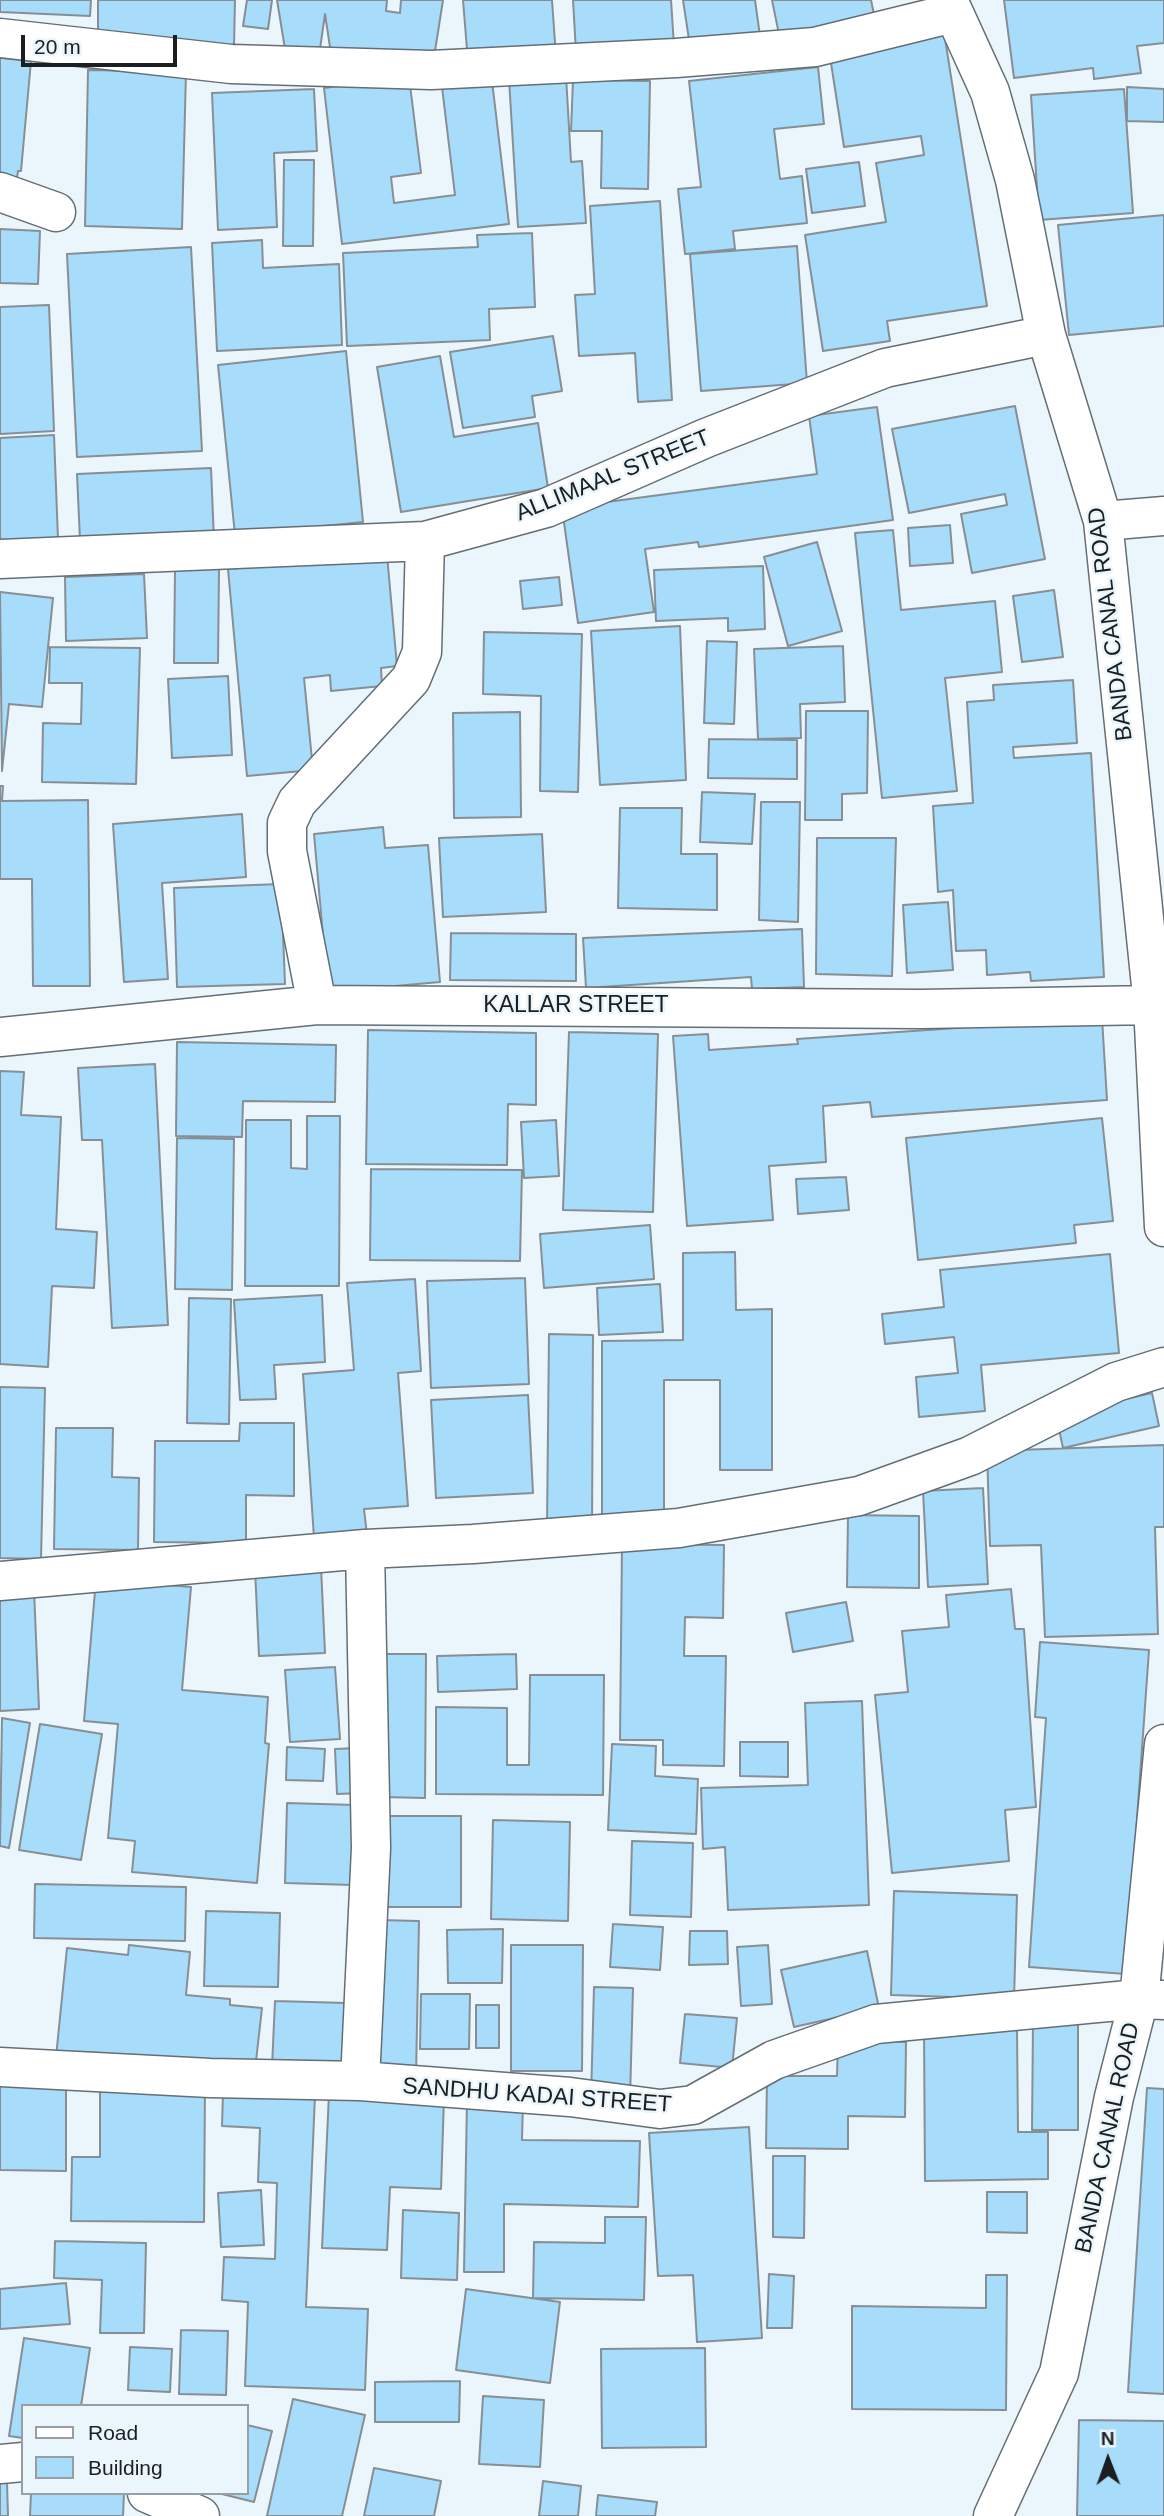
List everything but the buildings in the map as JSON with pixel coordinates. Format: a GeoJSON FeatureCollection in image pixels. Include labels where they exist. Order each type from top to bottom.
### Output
{"type":"FeatureCollection","features":[{"type":"Feature","properties":{"kind":"street"},"geometry":{"type":"LineString","coordinates":[[0,38],[231,64],[431,70],[676,58],[815,47],[951,7]]}},
{"type":"Feature","properties":{"kind":"street","name":"BANDA CANAL ROAD"},"geometry":{"type":"LineString","coordinates":[[951,7],[990,92],[1015,180],[1046,335],[1103,521],[1153,1005],[1164,1227]]}},
{"type":"Feature","properties":{"kind":"street"},"geometry":{"type":"LineString","coordinates":[[0,192],[57,212]]}},
{"type":"Feature","properties":{"kind":"street","name":"ALLIMAAL STREET"},"geometry":{"type":"LineString","coordinates":[[0,559],[425,541],[546,508],[706,438],[885,368],[1046,335]]}},
{"type":"Feature","properties":{"kind":"street"},"geometry":{"type":"LineString","coordinates":[[1103,521],[1164,516]]}},
{"type":"Feature","properties":{"kind":"street"},"geometry":{"type":"LineString","coordinates":[[317,1005],[287,850],[287,823],[297,802],[411,679],[422,652],[425,541]]}},
{"type":"Feature","properties":{"kind":"street","name":"KALLAR STREET"},"geometry":{"type":"LineString","coordinates":[[0,1037],[317,1005],[922,1009],[1153,1005]]}},
{"type":"Feature","properties":{"kind":"street"},"geometry":{"type":"LineString","coordinates":[[0,1581],[365,1549],[473,1544],[679,1528],[859,1496],[970,1456],[1116,1382],[1164,1367]]}},
{"type":"Feature","properties":{"kind":"street"},"geometry":{"type":"LineString","coordinates":[[360,2081],[371,1848],[365,1549]]}},
{"type":"Feature","properties":{"kind":"street","name":"BANDA CANAL ROAD"},"geometry":{"type":"LineString","coordinates":[[993,2516],[1059,2373],[1114,2096],[1152,1999],[1164,1744]]}},
{"type":"Feature","properties":{"kind":"street","name":"SANDHU KADAI STREET"},"geometry":{"type":"LineString","coordinates":[[0,2067],[197,2077],[360,2081],[677,2108],[693,2105],[774,2060],[876,2024],[1152,1999]]}},
{"type":"Feature","properties":{"kind":"street"},"geometry":{"type":"LineString","coordinates":[[0,2464],[21,2462]]}},
{"type":"Feature","properties":{"kind":"street"},"geometry":{"type":"LineString","coordinates":[[152,2495],[200,2516]]}}]}
